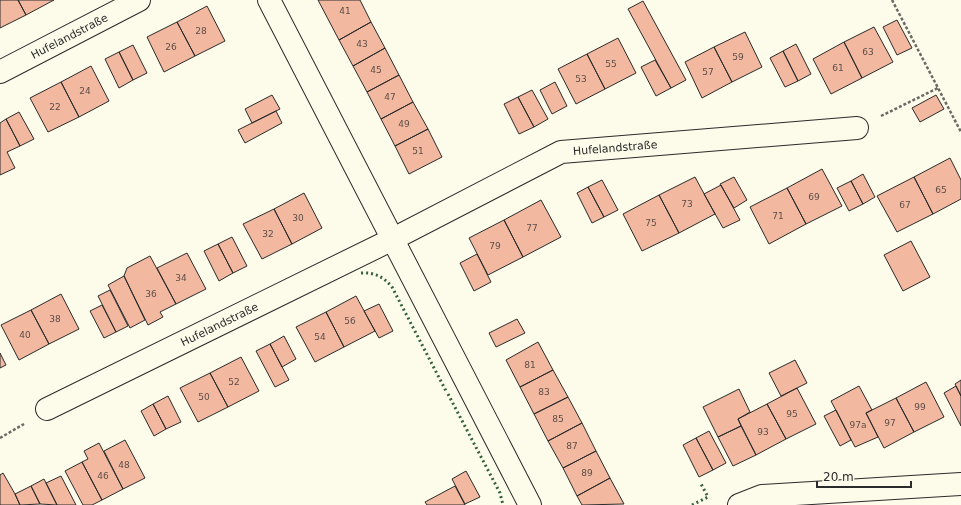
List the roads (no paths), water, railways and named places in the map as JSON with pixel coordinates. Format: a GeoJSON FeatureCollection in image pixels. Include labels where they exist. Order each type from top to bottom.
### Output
{"type":"FeatureCollection","features":[{"type":"Feature","properties":{"kind":"street","name":"Hufelandstraße"},"geometry":{"type":"LineString","coordinates":[[0,72],[139,0]]}},
{"type":"Feature","properties":{"kind":"street"},"geometry":{"type":"LineString","coordinates":[[269,0],[530,505]]}},
{"type":"Feature","properties":{"kind":"street","name":"Hufelandstraße"},"geometry":{"type":"LineString","coordinates":[[46,409],[393,239],[561,152],[857,128]]}},
{"type":"Feature","properties":{"kind":"street"},"geometry":{"type":"LineString","coordinates":[[739,505],[762,496],[961,484]]}}]}
